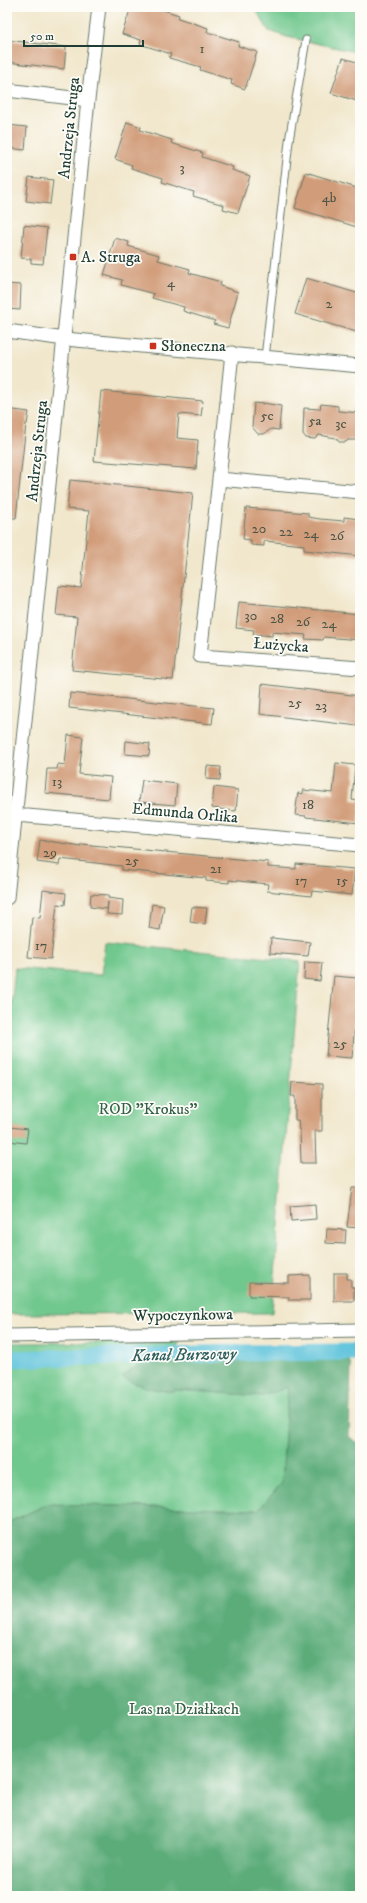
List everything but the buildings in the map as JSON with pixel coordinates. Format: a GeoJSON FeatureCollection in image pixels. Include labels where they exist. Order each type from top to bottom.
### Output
{"type":"FeatureCollection","features":[{"type":"Feature","properties":{"kind":"street","name":"Andrzeja Struga"},"geometry":{"type":"LineString","coordinates":[[7,898],[11,814],[65,339],[88,100],[99,7]]}},
{"type":"Feature","properties":{"kind":"street"},"geometry":{"type":"LineString","coordinates":[[7,90],[88,100]]}},
{"type":"Feature","properties":{"kind":"street"},"geometry":{"type":"LineString","coordinates":[[7,331],[65,339],[232,353],[265,358],[360,366]]}},
{"type":"Feature","properties":{"kind":"street"},"geometry":{"type":"LineString","coordinates":[[232,353],[219,479],[360,492]]}},
{"type":"Feature","properties":{"kind":"street","name":"Łużycka"},"geometry":{"type":"LineString","coordinates":[[219,479],[200,656],[360,668]]}},
{"type":"Feature","properties":{"kind":"street","name":"Edmunda Orlika"},"geometry":{"type":"LineString","coordinates":[[11,814],[360,845]]}},
{"type":"Feature","properties":{"kind":"street","name":"Wypoczynkowa"},"geometry":{"type":"LineString","coordinates":[[7,1336],[360,1330]]}},
{"type":"Feature","properties":{"kind":"lane"},"geometry":{"type":"LineString","coordinates":[[265,358],[289,141],[306,40]]}},
{"type":"Feature","properties":{"kind":"green space"},"geometry":{"type":"Polygon","coordinates":[[[254,7],[360,7],[360,53],[287,37],[269,31],[254,7]]]}},
{"type":"Feature","properties":{"kind":"green space","name":"ROD \"Krokus\""},"geometry":{"type":"Polygon","coordinates":[[[105,942],[300,961],[272,1313],[7,1314],[7,1049],[15,968],[101,975],[105,942]]]}},
{"type":"Feature","properties":{"kind":"green space"},"geometry":{"type":"Polygon","coordinates":[[[180,1342],[166,1362],[140,1364],[131,1382],[168,1392],[178,1390],[263,1396],[288,1387],[282,1483],[258,1510],[48,1504],[7,1523],[7,1343],[180,1342]]]}},
{"type":"Feature","properties":{"kind":"green space","name":"Las na Działkach"},"geometry":{"type":"Polygon","coordinates":[[[345,1347],[351,1366],[349,1437],[360,1444],[360,1896],[7,1896],[7,1523],[48,1504],[258,1510],[282,1483],[288,1387],[263,1396],[178,1390],[171,1391],[156,1390],[142,1386],[122,1377],[140,1364],[166,1362],[188,1352],[345,1347]]]}},
{"type":"Feature","properties":{"kind":"waterway","name":"Kanał Burzowy"},"geometry":{"type":"LineString","coordinates":[[7,1359],[242,1353],[360,1352]]}},
{"type":"Feature","properties":{"kind":"place","name":"A. Struga"},"geometry":{"type":"Point","coordinates":[73,257]}},
{"type":"Feature","properties":{"kind":"place","name":"Słoneczna"},"geometry":{"type":"Point","coordinates":[153,346]}}]}
